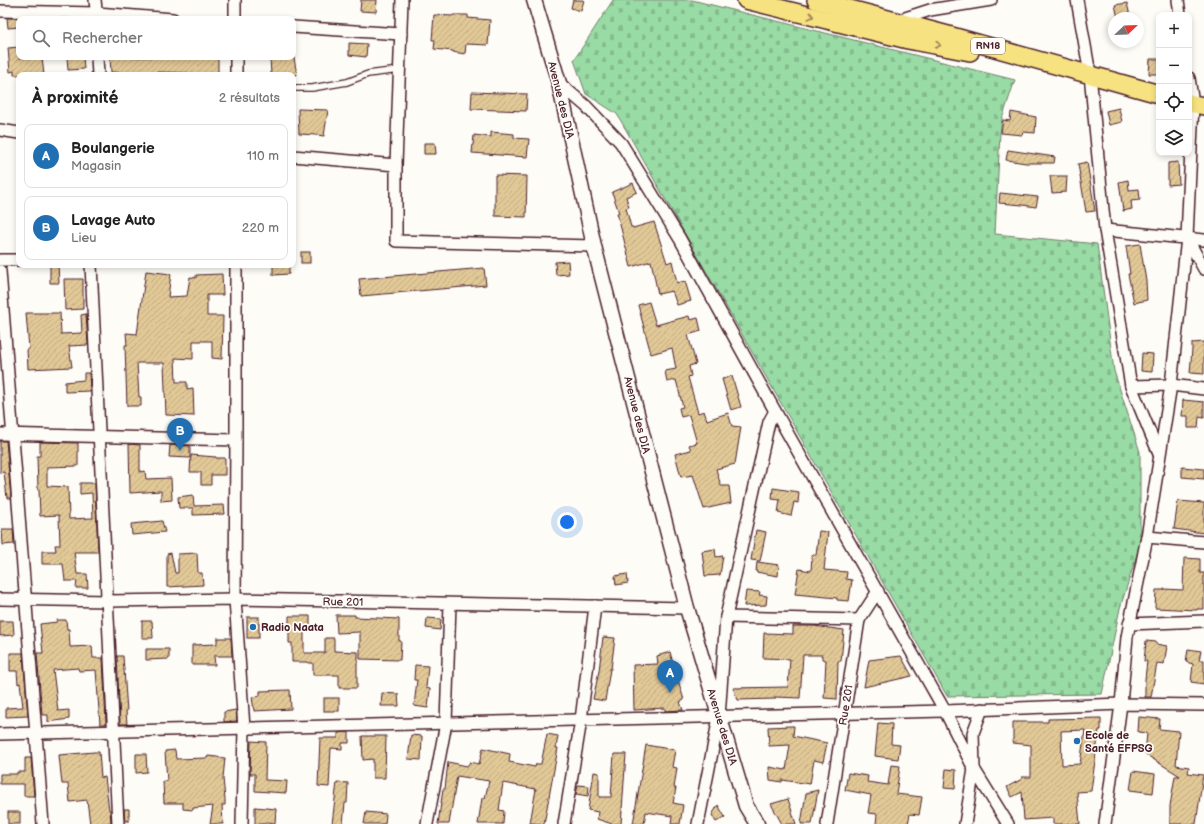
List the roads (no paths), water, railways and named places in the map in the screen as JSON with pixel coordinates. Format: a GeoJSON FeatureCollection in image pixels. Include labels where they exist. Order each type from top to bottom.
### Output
{"type":"FeatureCollection","features":[{"type":"Feature","properties":{"kind":"main road","name":"RN18"},"geometry":{"type":"LineString","coordinates":[[746,0],[908,40],[1090,74]]}},
{"type":"Feature","properties":{"kind":"main road","name":"RN18"},"geometry":{"type":"LineString","coordinates":[[816,0],[1156,93]]}},
{"type":"Feature","properties":{"kind":"street"},"geometry":{"type":"LineString","coordinates":[[0,11],[97,16],[95,0]]}},
{"type":"Feature","properties":{"kind":"street"},"geometry":{"type":"LineString","coordinates":[[235,0],[235,16]]}},
{"type":"Feature","properties":{"kind":"street"},"geometry":{"type":"LineString","coordinates":[[402,0],[396,165],[396,241],[594,246]]}},
{"type":"Feature","properties":{"kind":"street","name":"Avenue des DIA"},"geometry":{"type":"LineString","coordinates":[[534,0],[559,83],[594,246],[687,608],[746,806],[757,824]]}},
{"type":"Feature","properties":{"kind":"street"},"geometry":{"type":"LineString","coordinates":[[894,21],[930,5],[991,0]]}},
{"type":"Feature","properties":{"kind":"street"},"geometry":{"type":"LineString","coordinates":[[1077,0],[1090,74],[1105,230],[1131,386],[1159,455]]}},
{"type":"Feature","properties":{"kind":"street"},"geometry":{"type":"LineString","coordinates":[[1178,0],[1180,12]]}},
{"type":"Feature","properties":{"kind":"street"},"geometry":{"type":"LineString","coordinates":[[296,28],[401,34]]}},
{"type":"Feature","properties":{"kind":"street"},"geometry":{"type":"LineString","coordinates":[[97,60],[98,72]]}},
{"type":"Feature","properties":{"kind":"street"},"geometry":{"type":"LineString","coordinates":[[236,60],[236,72]]}},
{"type":"Feature","properties":{"kind":"street"},"geometry":{"type":"LineString","coordinates":[[559,83],[586,106],[621,143],[680,239],[775,411],[945,711],[974,769],[1008,824]]}},
{"type":"Feature","properties":{"kind":"street"},"geometry":{"type":"LineString","coordinates":[[1105,824],[1121,704],[1127,637],[1147,537],[1171,385],[1187,238],[1195,104],[1190,84]]}},
{"type":"Feature","properties":{"kind":"street"},"geometry":{"type":"LineString","coordinates":[[0,130],[16,133]]}},
{"type":"Feature","properties":{"kind":"street"},"geometry":{"type":"LineString","coordinates":[[296,156],[396,165]]}},
{"type":"Feature","properties":{"kind":"street"},"geometry":{"type":"LineString","coordinates":[[1105,230],[1204,240]]}},
{"type":"Feature","properties":{"kind":"street"},"geometry":{"type":"LineString","coordinates":[[1187,238],[1204,269]]}},
{"type":"Feature","properties":{"kind":"street"},"geometry":{"type":"LineString","coordinates":[[0,260],[16,260]]}},
{"type":"Feature","properties":{"kind":"street"},"geometry":{"type":"LineString","coordinates":[[91,268],[118,824]]}},
{"type":"Feature","properties":{"kind":"street"},"geometry":{"type":"LineString","coordinates":[[236,268],[235,600],[244,728],[242,824]]}},
{"type":"Feature","properties":{"kind":"street"},"geometry":{"type":"LineString","coordinates":[[0,271],[43,824]]}},
{"type":"Feature","properties":{"kind":"street"},"geometry":{"type":"LineString","coordinates":[[1131,386],[1171,385],[1204,389]]}},
{"type":"Feature","properties":{"kind":"street"},"geometry":{"type":"LineString","coordinates":[[698,824],[719,717],[726,617],[769,422],[775,411]]}},
{"type":"Feature","properties":{"kind":"street"},"geometry":{"type":"LineString","coordinates":[[0,434],[236,440]]}},
{"type":"Feature","properties":{"kind":"street"},"geometry":{"type":"LineString","coordinates":[[1147,537],[1204,542]]}},
{"type":"Feature","properties":{"kind":"street","name":"Rue 201"},"geometry":{"type":"LineString","coordinates":[[827,824],[859,620],[878,591]]}},
{"type":"Feature","properties":{"kind":"street","name":"Rue 201"},"geometry":{"type":"LineString","coordinates":[[0,599],[108,601],[235,600],[687,608]]}},
{"type":"Feature","properties":{"kind":"street"},"geometry":{"type":"LineString","coordinates":[[427,824],[446,723],[450,604]]}},
{"type":"Feature","properties":{"kind":"street"},"geometry":{"type":"LineString","coordinates":[[564,824],[581,720],[595,606]]}},
{"type":"Feature","properties":{"kind":"street"},"geometry":{"type":"LineString","coordinates":[[726,617],[859,620]]}},
{"type":"Feature","properties":{"kind":"street"},"geometry":{"type":"LineString","coordinates":[[1129,624],[1204,621]]}},
{"type":"Feature","properties":{"kind":"street"},"geometry":{"type":"LineString","coordinates":[[0,734],[845,714],[1121,704],[1204,705]]}},
{"type":"Feature","properties":{"kind":"street"},"geometry":{"type":"LineString","coordinates":[[965,824],[974,769],[973,733],[982,709]]}},
{"type":"Feature","properties":{"kind":"lane"},"geometry":{"type":"LineString","coordinates":[[296,88],[312,88],[347,82],[368,74],[399,70]]}},
{"type":"Feature","properties":{"kind":"place","name":"Lavage Auto"},"geometry":{"type":"Point","coordinates":[180,451]}},
{"type":"Feature","properties":{"kind":"place","name":"Radio Naata"},"geometry":{"type":"Point","coordinates":[253,627]}},
{"type":"Feature","properties":{"kind":"place","name":"Boulangerie"},"geometry":{"type":"Point","coordinates":[670,693]}},
{"type":"Feature","properties":{"kind":"place","name":"Ecole de Santé EFPSG"},"geometry":{"type":"Point","coordinates":[1077,741]}}]}
